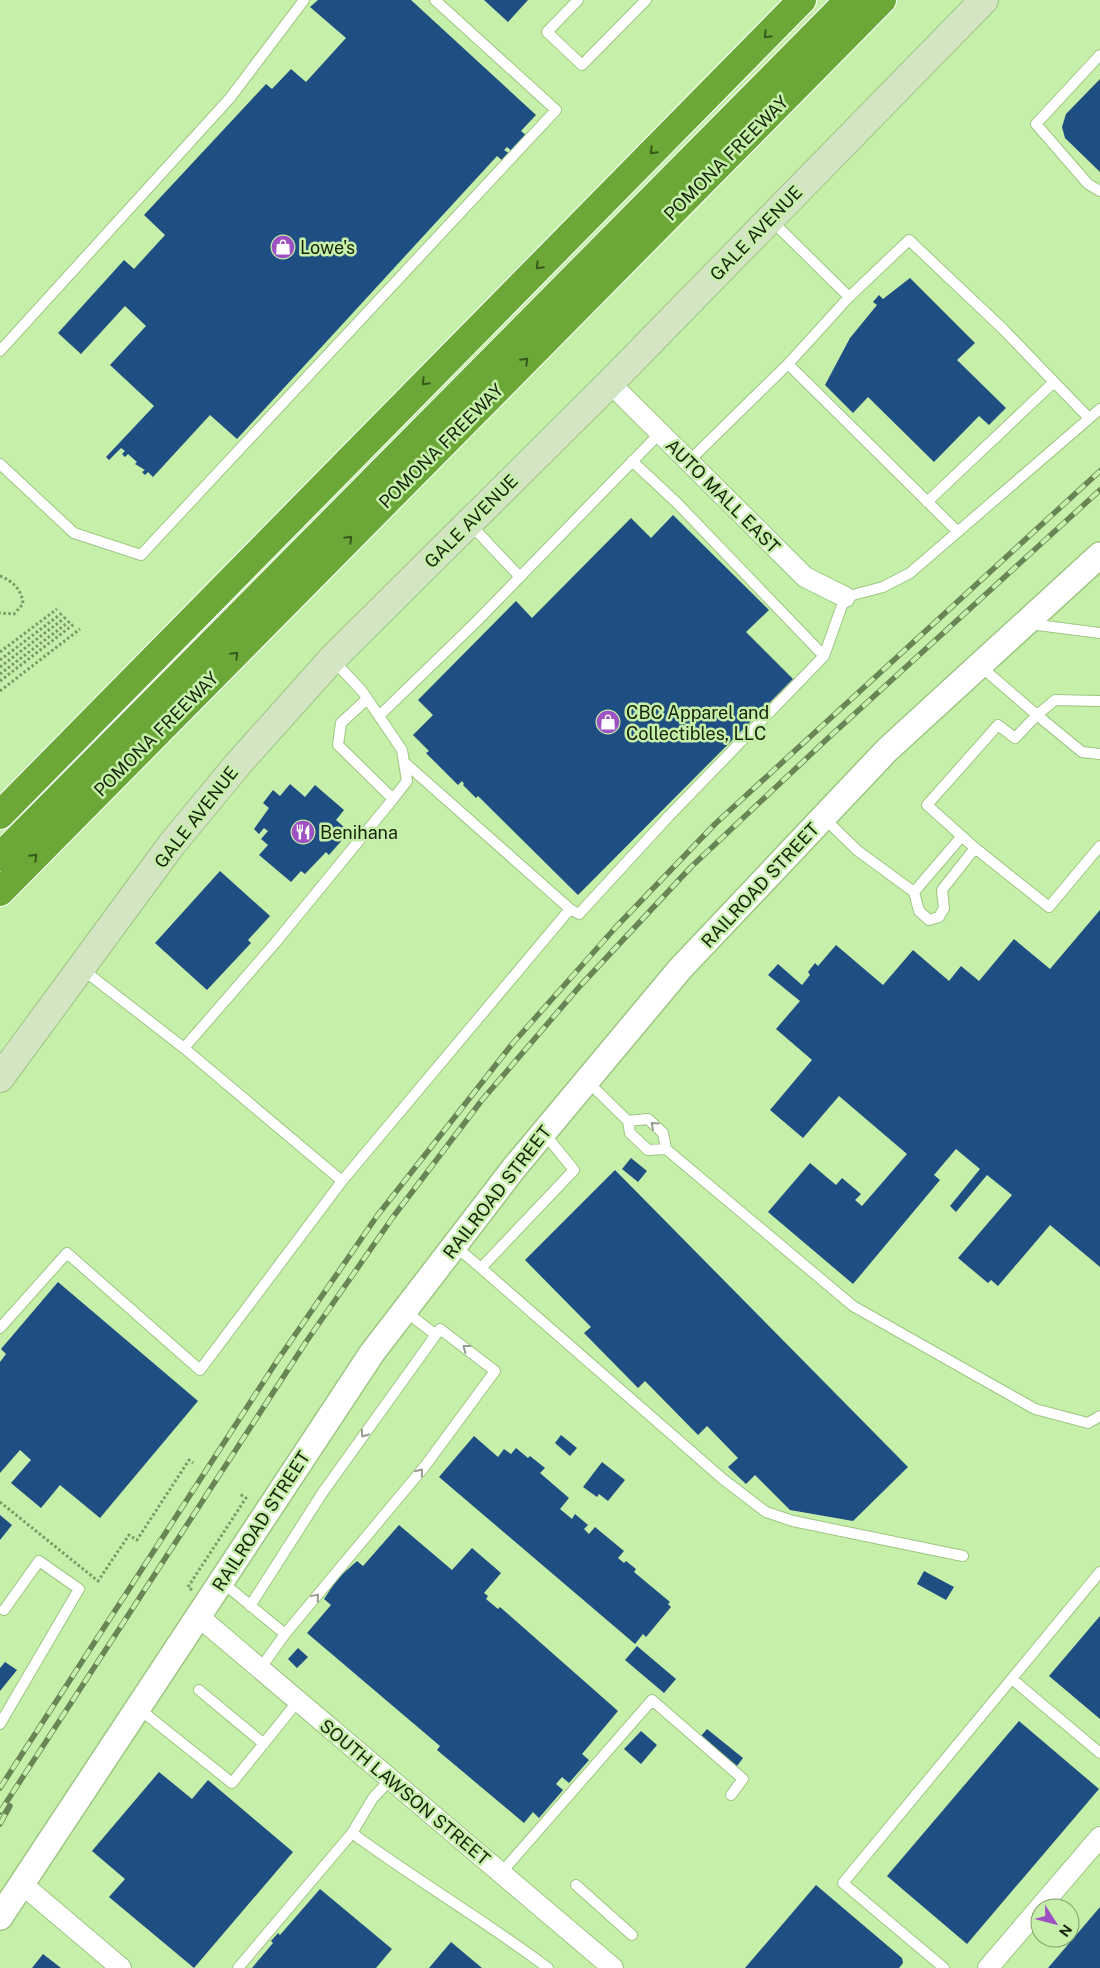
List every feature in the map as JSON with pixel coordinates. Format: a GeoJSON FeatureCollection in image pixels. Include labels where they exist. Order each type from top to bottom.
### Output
{"type":"FeatureCollection","features":[{"type":"Feature","properties":{"kind":"highway"},"geometry":{"type":"LineString","coordinates":[[0,815],[802,0]]}},
{"type":"Feature","properties":{"kind":"highway"},"geometry":{"type":"LineString","coordinates":[[0,840],[833,0]]}},
{"type":"Feature","properties":{"kind":"highway"},"geometry":{"type":"LineString","coordinates":[[0,857],[849,0]]}},
{"type":"Feature","properties":{"kind":"highway","name":"POMONA FREEWAY"},"geometry":{"type":"LineString","coordinates":[[0,892],[882,0]]}},
{"type":"Feature","properties":{"kind":"main road","name":"GALE AVENUE"},"geometry":{"type":"LineString","coordinates":[[0,1078],[172,844],[238,764],[332,659],[610,382],[984,0]]}},
{"type":"Feature","properties":{"kind":"street","name":"AUTO MALL EAST"},"geometry":{"type":"LineString","coordinates":[[610,382],[805,577],[845,597]]}},
{"type":"Feature","properties":{"kind":"street","name":"RAILROAD STREET"},"geometry":{"type":"LineString","coordinates":[[0,1917],[372,1353],[543,1133],[680,969],[887,750],[1100,555]]}},
{"type":"Feature","properties":{"kind":"street","name":"SOUTH LAWSON STREET"},"geometry":{"type":"LineString","coordinates":[[198,1616],[613,1968]]}},
{"type":"Feature","properties":{"kind":"street"},"geometry":{"type":"LineString","coordinates":[[988,1968],[1100,1838]]}},
{"type":"Feature","properties":{"kind":"street"},"geometry":{"type":"LineString","coordinates":[[22,1884],[122,1968]]}},
{"type":"Feature","properties":{"kind":"lane"},"geometry":{"type":"LineString","coordinates":[[0,351],[230,98],[304,0]]}},
{"type":"Feature","properties":{"kind":"lane"},"geometry":{"type":"LineString","coordinates":[[0,464],[74,532],[141,555],[148,548],[556,110],[435,0]]}},
{"type":"Feature","properties":{"kind":"lane"},"geometry":{"type":"LineString","coordinates":[[578,0],[547,32],[582,65],[646,0]]}},
{"type":"Feature","properties":{"kind":"lane"},"geometry":{"type":"LineString","coordinates":[[1100,55],[1036,124],[1088,184],[1100,191]]}},
{"type":"Feature","properties":{"kind":"lane"},"geometry":{"type":"LineString","coordinates":[[770,219],[849,297]]}},
{"type":"Feature","properties":{"kind":"lane"},"geometry":{"type":"LineString","coordinates":[[689,461],[788,364],[849,297],[909,240],[1003,329],[1088,418]]}},
{"type":"Feature","properties":{"kind":"lane"},"geometry":{"type":"LineString","coordinates":[[788,364],[957,531]]}},
{"type":"Feature","properties":{"kind":"lane"},"geometry":{"type":"LineString","coordinates":[[927,502],[1054,382]]}},
{"type":"Feature","properties":{"kind":"lane"},"geometry":{"type":"LineString","coordinates":[[404,762],[570,909],[579,914],[668,817],[824,656],[845,597],[883,587],[910,572],[1100,409]]}},
{"type":"Feature","properties":{"kind":"lane"},"geometry":{"type":"LineString","coordinates":[[379,716],[476,622],[660,433]]}},
{"type":"Feature","properties":{"kind":"lane"},"geometry":{"type":"LineString","coordinates":[[632,461],[677,503],[824,656]]}},
{"type":"Feature","properties":{"kind":"lane"},"geometry":{"type":"LineString","coordinates":[[469,522],[519,576]]}},
{"type":"Feature","properties":{"kind":"lane"},"geometry":{"type":"LineString","coordinates":[[1024,623],[1100,633]]}},
{"type":"Feature","properties":{"kind":"lane"},"geometry":{"type":"LineString","coordinates":[[184,1048],[276,942],[407,781],[402,750],[367,699],[332,659]]}},
{"type":"Feature","properties":{"kind":"lane"},"geometry":{"type":"LineString","coordinates":[[979,665],[1082,752],[1100,754]]}},
{"type":"Feature","properties":{"kind":"lane"},"geometry":{"type":"LineString","coordinates":[[367,699],[341,723],[338,745],[393,799]]}},
{"type":"Feature","properties":{"kind":"lane"},"geometry":{"type":"LineString","coordinates":[[1100,702],[1055,700],[1037,714],[1015,738],[998,725],[927,804],[975,848],[1048,907],[1100,846]]}},
{"type":"Feature","properties":{"kind":"lane"},"geometry":{"type":"LineString","coordinates":[[823,817],[858,851],[914,892],[919,911],[928,920],[939,917],[944,908],[942,890],[975,848]]}},
{"type":"Feature","properties":{"kind":"lane"},"geometry":{"type":"LineString","coordinates":[[914,892],[962,836]]}},
{"type":"Feature","properties":{"kind":"lane"},"geometry":{"type":"LineString","coordinates":[[0,1328],[66,1252],[200,1370],[342,1181],[570,909]]}},
{"type":"Feature","properties":{"kind":"lane"},"geometry":{"type":"LineString","coordinates":[[81,969],[184,1048],[342,1181]]}},
{"type":"Feature","properties":{"kind":"lane"},"geometry":{"type":"LineString","coordinates":[[587,1081],[628,1121],[630,1133],[648,1150],[666,1149]]}},
{"type":"Feature","properties":{"kind":"lane"},"geometry":{"type":"LineString","coordinates":[[628,1121],[648,1119],[663,1133],[666,1149],[854,1306],[1036,1409],[1088,1422],[1100,1416]]}},
{"type":"Feature","properties":{"kind":"lane"},"geometry":{"type":"LineString","coordinates":[[481,1268],[574,1170],[543,1133]]}},
{"type":"Feature","properties":{"kind":"lane"},"geometry":{"type":"LineString","coordinates":[[454,1246],[724,1480],[766,1512],[793,1521],[964,1556]]}},
{"type":"Feature","properties":{"kind":"lane"},"geometry":{"type":"LineString","coordinates":[[404,1311],[436,1335]]}},
{"type":"Feature","properties":{"kind":"lane"},"geometry":{"type":"LineString","coordinates":[[250,1606],[323,1492],[440,1329],[495,1371],[425,1466],[285,1634],[260,1668]]}},
{"type":"Feature","properties":{"kind":"lane"},"geometry":{"type":"LineString","coordinates":[[0,1724],[79,1589],[39,1561],[4,1610]]}},
{"type":"Feature","properties":{"kind":"lane"},"geometry":{"type":"LineString","coordinates":[[944,1968],[843,1883],[1100,1572]]}},
{"type":"Feature","properties":{"kind":"lane"},"geometry":{"type":"LineString","coordinates":[[221,1581],[285,1634]]}},
{"type":"Feature","properties":{"kind":"lane"},"geometry":{"type":"LineString","coordinates":[[1012,1679],[1100,1753]]}},
{"type":"Feature","properties":{"kind":"lane"},"geometry":{"type":"LineString","coordinates":[[199,1690],[264,1744]]}},
{"type":"Feature","properties":{"kind":"lane"},"geometry":{"type":"LineString","coordinates":[[501,1873],[652,1700],[744,1779],[731,1795]]}},
{"type":"Feature","properties":{"kind":"lane"},"geometry":{"type":"LineString","coordinates":[[138,1708],[232,1783],[298,1701]]}},
{"type":"Feature","properties":{"kind":"lane"},"geometry":{"type":"LineString","coordinates":[[238,1968],[352,1833],[373,1798],[390,1779]]}},
{"type":"Feature","properties":{"kind":"lane"},"geometry":{"type":"LineString","coordinates":[[352,1833],[405,1872],[489,1924],[548,1968]]}},
{"type":"Feature","properties":{"kind":"lane"},"geometry":{"type":"LineString","coordinates":[[576,1885],[632,1935]]}},
{"type":"Feature","properties":{"kind":"path"},"geometry":{"type":"LineString","coordinates":[[0,576],[18,588],[22,595],[23,604],[14,614],[0,613]]}},
{"type":"Feature","properties":{"kind":"path"},"geometry":{"type":"LineString","coordinates":[[0,652],[57,609]]}},
{"type":"Feature","properties":{"kind":"path"},"geometry":{"type":"LineString","coordinates":[[0,660],[62,613]]}},
{"type":"Feature","properties":{"kind":"path"},"geometry":{"type":"LineString","coordinates":[[0,667],[66,617]]}},
{"type":"Feature","properties":{"kind":"path"},"geometry":{"type":"LineString","coordinates":[[0,674],[70,621]]}},
{"type":"Feature","properties":{"kind":"path"},"geometry":{"type":"LineString","coordinates":[[0,681],[74,624]]}},
{"type":"Feature","properties":{"kind":"path"},"geometry":{"type":"LineString","coordinates":[[0,691],[80,630]]}},
{"type":"Feature","properties":{"kind":"path"},"geometry":{"type":"LineString","coordinates":[[0,1502],[98,1581],[129,1535],[137,1540],[189,1460],[193,1463]]}},
{"type":"Feature","properties":{"kind":"building","name":"Lowe's"},"geometry":{"type":"Polygon","coordinates":[[[318,0],[411,0],[536,115],[521,131],[528,137],[514,153],[507,147],[504,150],[510,154],[503,161],[497,156],[237,439],[210,415],[153,477],[148,472],[145,475],[142,472],[145,470],[135,464],[137,462],[128,454],[125,457],[122,454],[125,451],[121,448],[109,460],[106,457],[154,406],[110,365],[146,326],[125,306],[81,354],[58,333],[124,260],[134,269],[165,235],[144,215],[266,84],[272,89],[291,69],[306,82],[346,38],[310,7],[318,0]]]}},
{"type":"Feature","properties":{"kind":"building"},"geometry":{"type":"Polygon","coordinates":[[[484,0],[528,0],[508,22],[484,0]]]}},
{"type":"Feature","properties":{"kind":"building"},"geometry":{"type":"Polygon","coordinates":[[[1100,79],[1100,172],[1065,138],[1062,127],[1066,114],[1100,79]]]}},
{"type":"Feature","properties":{"kind":"building"},"geometry":{"type":"Polygon","coordinates":[[[910,278],[975,343],[957,360],[1006,408],[989,425],[979,416],[934,462],[868,397],[853,413],[825,385],[850,338],[877,305],[873,302],[879,295],[883,299],[910,278]]]}},
{"type":"Feature","properties":{"kind":"building"},"geometry":{"type":"Polygon","coordinates":[[[673,515],[769,610],[746,632],[793,679],[578,895],[478,796],[476,798],[463,785],[462,781],[458,785],[426,753],[429,751],[413,735],[433,715],[418,700],[516,601],[532,618],[631,518],[651,538],[673,515]]]}},
{"type":"Feature","properties":{"kind":"building","name":"Benihana"},"geometry":{"type":"Polygon","coordinates":[[[290,784],[305,797],[315,785],[344,810],[336,820],[344,827],[338,835],[343,839],[329,855],[326,852],[305,874],[301,871],[291,882],[259,855],[268,845],[261,839],[268,831],[264,828],[259,834],[254,829],[269,808],[263,803],[273,790],[280,796],[290,784]]]}},
{"type":"Feature","properties":{"kind":"building"},"geometry":{"type":"Polygon","coordinates":[[[220,871],[270,916],[248,940],[251,943],[207,990],[155,943],[220,871]]]}},
{"type":"Feature","properties":{"kind":"building"},"geometry":{"type":"Polygon","coordinates":[[[1100,910],[1100,1267],[1050,1225],[998,1286],[991,1280],[988,1283],[958,1258],[1012,1195],[987,1175],[956,1212],[950,1206],[980,1169],[956,1149],[934,1175],[940,1180],[853,1284],[768,1212],[810,1163],[836,1185],[842,1178],[861,1194],[855,1200],[862,1206],[907,1154],[839,1096],[803,1138],[770,1110],[812,1060],[776,1029],[800,1001],[768,975],[778,964],[802,985],[810,975],[808,972],[815,963],[818,966],[836,945],[883,985],[913,950],[949,981],[961,966],[979,981],[1014,939],[1050,969],[1100,910]]]}},
{"type":"Feature","properties":{"kind":"building"},"geometry":{"type":"Polygon","coordinates":[[[631,1158],[647,1171],[638,1182],[622,1169],[631,1158]]]}},
{"type":"Feature","properties":{"kind":"building"},"geometry":{"type":"Polygon","coordinates":[[[615,1170],[908,1467],[853,1521],[790,1510],[755,1475],[746,1484],[728,1467],[738,1458],[707,1426],[698,1435],[645,1381],[638,1388],[584,1333],[591,1327],[525,1260],[615,1170]]]}},
{"type":"Feature","properties":{"kind":"building"},"geometry":{"type":"Polygon","coordinates":[[[58,1282],[198,1401],[100,1518],[60,1485],[41,1508],[11,1483],[31,1460],[20,1450],[0,1473],[0,1362],[6,1354],[1,1349],[58,1282]]]}},
{"type":"Feature","properties":{"kind":"building"},"geometry":{"type":"Polygon","coordinates":[[[561,1435],[577,1448],[570,1456],[555,1443],[561,1435]]]}},
{"type":"Feature","properties":{"kind":"building"},"geometry":{"type":"Polygon","coordinates":[[[474,1436],[498,1457],[504,1449],[511,1454],[516,1448],[545,1468],[540,1473],[569,1498],[560,1509],[572,1519],[575,1514],[588,1525],[584,1529],[589,1534],[595,1527],[624,1551],[618,1558],[624,1563],[626,1561],[636,1569],[634,1572],[670,1602],[668,1604],[671,1607],[646,1637],[643,1634],[635,1644],[439,1477],[474,1436]]]}},
{"type":"Feature","properties":{"kind":"building"},"geometry":{"type":"Polygon","coordinates":[[[602,1462],[625,1480],[608,1501],[599,1494],[597,1497],[583,1487],[602,1462]]]}},
{"type":"Feature","properties":{"kind":"building"},"geometry":{"type":"Polygon","coordinates":[[[0,1515],[12,1525],[0,1540],[0,1515]]]}},
{"type":"Feature","properties":{"kind":"building"},"geometry":{"type":"Polygon","coordinates":[[[399,1525],[452,1570],[472,1548],[501,1573],[484,1593],[488,1596],[486,1599],[498,1609],[500,1607],[618,1711],[582,1754],[589,1760],[569,1783],[562,1777],[556,1784],[563,1790],[539,1818],[533,1812],[524,1823],[437,1750],[440,1746],[307,1633],[331,1605],[324,1599],[338,1578],[357,1561],[363,1566],[399,1525]]]}},
{"type":"Feature","properties":{"kind":"building"},"geometry":{"type":"Polygon","coordinates":[[[924,1571],[954,1587],[946,1600],[917,1584],[924,1571]]]}},
{"type":"Feature","properties":{"kind":"building"},"geometry":{"type":"Polygon","coordinates":[[[1100,1616],[1100,1719],[1049,1676],[1100,1616]]]}},
{"type":"Feature","properties":{"kind":"building"},"geometry":{"type":"Polygon","coordinates":[[[637,1646],[676,1679],[664,1693],[625,1660],[637,1646]]]}},
{"type":"Feature","properties":{"kind":"building"},"geometry":{"type":"Polygon","coordinates":[[[298,1648],[308,1657],[297,1668],[288,1659],[298,1648]]]}},
{"type":"Feature","properties":{"kind":"building"},"geometry":{"type":"Polygon","coordinates":[[[5,1662],[17,1670],[0,1691],[0,1668],[5,1662]]]}},
{"type":"Feature","properties":{"kind":"building"},"geometry":{"type":"Polygon","coordinates":[[[1019,1721],[1099,1789],[967,1944],[887,1876],[1019,1721]]]}},
{"type":"Feature","properties":{"kind":"building"},"geometry":{"type":"Polygon","coordinates":[[[707,1729],[743,1758],[737,1766],[701,1736],[707,1729]]]}},
{"type":"Feature","properties":{"kind":"building"},"geometry":{"type":"Polygon","coordinates":[[[641,1731],[657,1745],[641,1764],[624,1749],[641,1731]]]}},
{"type":"Feature","properties":{"kind":"building"},"geometry":{"type":"Polygon","coordinates":[[[159,1772],[192,1799],[208,1780],[293,1852],[194,1968],[109,1897],[125,1879],[92,1851],[159,1772]]]}},
{"type":"Feature","properties":{"kind":"building"},"geometry":{"type":"Polygon","coordinates":[[[816,1885],[902,1958],[903,1963],[899,1968],[745,1968],[816,1885]]]}},
{"type":"Feature","properties":{"kind":"building"},"geometry":{"type":"Polygon","coordinates":[[[320,1889],[392,1949],[376,1968],[252,1968],[273,1943],[271,1941],[278,1933],[280,1935],[320,1889]]]}},
{"type":"Feature","properties":{"kind":"building"},"geometry":{"type":"Polygon","coordinates":[[[1100,1907],[1100,1968],[1048,1968],[1065,1948],[1080,1948],[1080,1930],[1100,1907]]]}},
{"type":"Feature","properties":{"kind":"building"},"geometry":{"type":"Polygon","coordinates":[[[451,1942],[482,1968],[429,1968],[451,1942]]]}},
{"type":"Feature","properties":{"kind":"building"},"geometry":{"type":"Polygon","coordinates":[[[43,1954],[61,1968],[32,1968],[43,1954]]]}},
{"type":"Feature","properties":{"kind":"railway"},"geometry":{"type":"LineString","coordinates":[[0,1788],[277,1361],[377,1216],[513,1043],[616,927],[715,824],[1100,471]]}},
{"type":"Feature","properties":{"kind":"railway"},"geometry":{"type":"LineString","coordinates":[[0,1812],[306,1342],[393,1217],[482,1100],[580,986],[691,867],[826,740],[1100,490]]}},
{"type":"Feature","properties":{"kind":"railway"},"geometry":{"type":"LineString","coordinates":[[0,1824],[10,1806]]}},
{"type":"Feature","properties":{"kind":"place","name":"Lowe's"},"geometry":{"type":"Point","coordinates":[283,247]}},
{"type":"Feature","properties":{"kind":"place","name":"CBC Apparel and Collectibles, LLC"},"geometry":{"type":"Point","coordinates":[608,722]}},
{"type":"Feature","properties":{"kind":"place","name":"Benihana"},"geometry":{"type":"Point","coordinates":[303,832]}}]}
